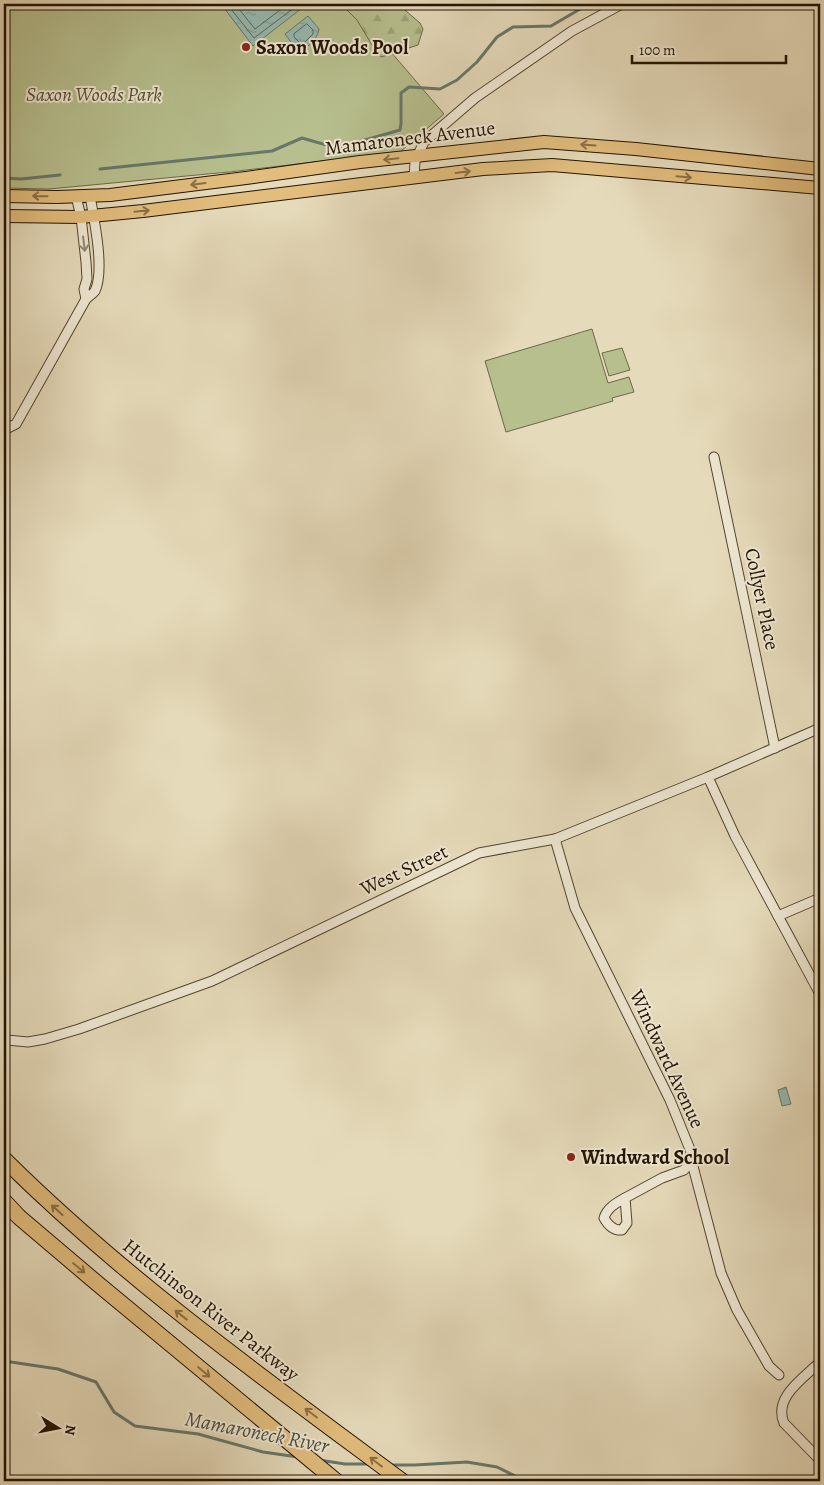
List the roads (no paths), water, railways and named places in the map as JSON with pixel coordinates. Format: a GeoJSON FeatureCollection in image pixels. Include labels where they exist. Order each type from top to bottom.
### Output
{"type":"FeatureCollection","features":[{"type":"Feature","properties":{"kind":"highway","name":"Hutchinson River Parkway"},"geometry":{"type":"LineString","coordinates":[[4,1159],[82,1233],[148,1289],[402,1481]]}},
{"type":"Feature","properties":{"kind":"highway"},"geometry":{"type":"LineString","coordinates":[[4,1201],[19,1217],[98,1284],[336,1481]]}},
{"type":"Feature","properties":{"kind":"main road","name":"Mamaroneck Avenue"},"geometry":{"type":"LineString","coordinates":[[4,196],[90,196],[544,142],[636,149],[820,169]]}},
{"type":"Feature","properties":{"kind":"main road","name":"Mamaroneck Avenue"},"geometry":{"type":"LineString","coordinates":[[4,216],[87,216],[143,212],[483,169],[552,165],[820,188]]}},
{"type":"Feature","properties":{"kind":"street"},"geometry":{"type":"LineString","coordinates":[[414,178],[417,156],[424,142],[475,98],[572,30],[622,4]]}},
{"type":"Feature","properties":{"kind":"street"},"geometry":{"type":"LineString","coordinates":[[4,430],[16,424],[86,299],[94,293],[98,282],[99,268],[87,216],[76,196]]}},
{"type":"Feature","properties":{"kind":"street"},"geometry":{"type":"LineString","coordinates":[[86,299],[84,290],[87,279],[87,216],[90,196]]}},
{"type":"Feature","properties":{"kind":"street","name":"Collyer Place"},"geometry":{"type":"LineString","coordinates":[[714,457],[775,748]]}},
{"type":"Feature","properties":{"kind":"street","name":"West Street"},"geometry":{"type":"LineString","coordinates":[[4,1038],[28,1042],[45,1039],[212,981],[479,854],[555,839],[708,777],[820,728]]}},
{"type":"Feature","properties":{"kind":"street"},"geometry":{"type":"LineString","coordinates":[[708,777],[735,836],[820,994]]}},
{"type":"Feature","properties":{"kind":"street","name":"Windward Avenue"},"geometry":{"type":"LineString","coordinates":[[555,839],[575,908],[670,1100],[691,1152],[691,1159],[721,1273],[741,1318],[769,1366],[779,1375]]}},
{"type":"Feature","properties":{"kind":"street"},"geometry":{"type":"LineString","coordinates":[[778,916],[820,898]]}},
{"type":"Feature","properties":{"kind":"street"},"geometry":{"type":"LineString","coordinates":[[625,1198],[662,1178],[684,1170],[691,1159]]}},
{"type":"Feature","properties":{"kind":"street"},"geometry":{"type":"LineString","coordinates":[[820,1362],[793,1387],[782,1404],[781,1416],[784,1423],[820,1460]]}},
{"type":"Feature","properties":{"kind":"water"},"geometry":{"type":"Polygon","coordinates":[[[221,4],[298,4],[302,8],[253,46],[221,4]]]}},
{"type":"Feature","properties":{"kind":"water"},"geometry":{"type":"Polygon","coordinates":[[[308,16],[319,29],[318,33],[311,44],[304,48],[296,47],[285,34],[308,16]]]}},
{"type":"Feature","properties":{"kind":"water"},"geometry":{"type":"Polygon","coordinates":[[[786,1087],[791,1104],[782,1106],[778,1090],[786,1087]]]}},
{"type":"Feature","properties":{"kind":"waterway"},"geometry":{"type":"LineString","coordinates":[[100,169],[272,151],[302,138],[337,148],[400,130],[401,93],[409,87],[440,89],[457,80],[477,62],[497,37],[513,27],[551,26],[587,4]]}},
{"type":"Feature","properties":{"kind":"waterway"},"geometry":{"type":"LineString","coordinates":[[4,178],[21,179],[60,175]]}},
{"type":"Feature","properties":{"kind":"waterway","name":"Mamaroneck River"},"geometry":{"type":"LineString","coordinates":[[4,1361],[58,1369],[96,1382],[114,1412],[135,1426],[198,1434],[263,1452],[298,1457]]}},
{"type":"Feature","properties":{"kind":"waterway","name":"Mamaroneck River"},"geometry":{"type":"LineString","coordinates":[[319,1460],[345,1464],[370,1464]]}},
{"type":"Feature","properties":{"kind":"waterway","name":"Mamaroneck River"},"geometry":{"type":"LineString","coordinates":[[389,1465],[467,1462],[497,1467],[525,1481]]}},
{"type":"Feature","properties":{"kind":"place","name":"Saxon Woods Pool"},"geometry":{"type":"Point","coordinates":[246,47]}},
{"type":"Feature","properties":{"kind":"place","name":"Windward School"},"geometry":{"type":"Point","coordinates":[571,1157]}},
{"type":"Feature","properties":{"kind":"park label","name":"Saxon Woods Park"},"geometry":{"type":"Point","coordinates":[94,94]}}]}
